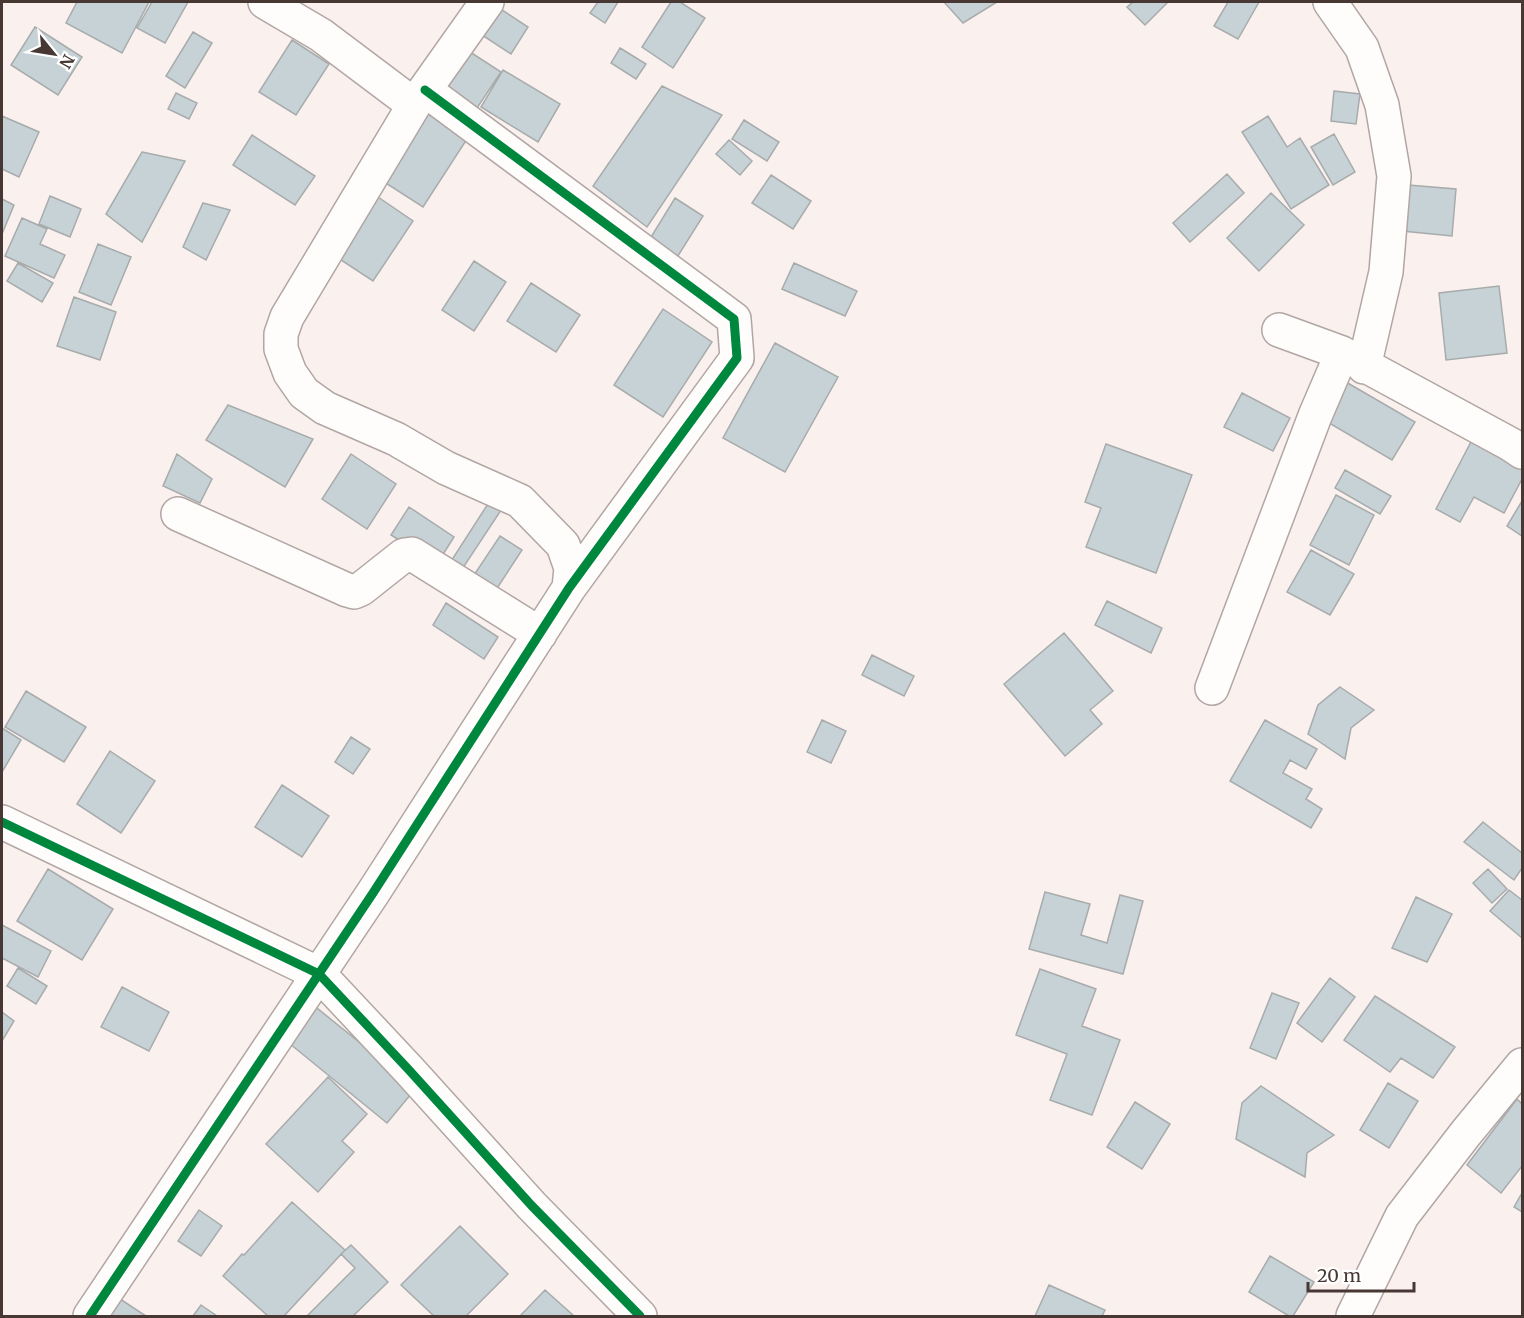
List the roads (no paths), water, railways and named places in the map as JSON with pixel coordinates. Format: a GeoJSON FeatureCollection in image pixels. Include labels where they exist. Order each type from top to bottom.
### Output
{"type":"FeatureCollection","features":[{"type":"Feature","properties":{"kind":"street"},"geometry":{"type":"LineString","coordinates":[[90,1317],[319,974],[570,588],[737,358],[734,320],[419,97],[265,2]]}},
{"type":"Feature","properties":{"kind":"street"},"geometry":{"type":"LineString","coordinates":[[487,2],[419,97],[287,317],[281,334],[281,349],[290,373],[304,393],[326,408],[396,440],[446,468],[520,501],[563,545],[571,568],[570,588]]}},
{"type":"Feature","properties":{"kind":"street"},"geometry":{"type":"LineString","coordinates":[[1212,688],[1315,416],[1353,360],[1386,272],[1394,176],[1382,105],[1362,48],[1330,2]]}},
{"type":"Feature","properties":{"kind":"street"},"geometry":{"type":"LineString","coordinates":[[1279,330],[1353,360],[1510,444],[1522,453]]}},
{"type":"Feature","properties":{"kind":"street"},"geometry":{"type":"LineString","coordinates":[[178,514],[354,592],[404,555],[412,554],[540,634]]}},
{"type":"Feature","properties":{"kind":"street"},"geometry":{"type":"LineString","coordinates":[[2,822],[319,974],[532,1206],[640,1317]]}},
{"type":"Feature","properties":{"kind":"street"},"geometry":{"type":"LineString","coordinates":[[1353,1317],[1402,1216],[1522,1065]]}}]}
